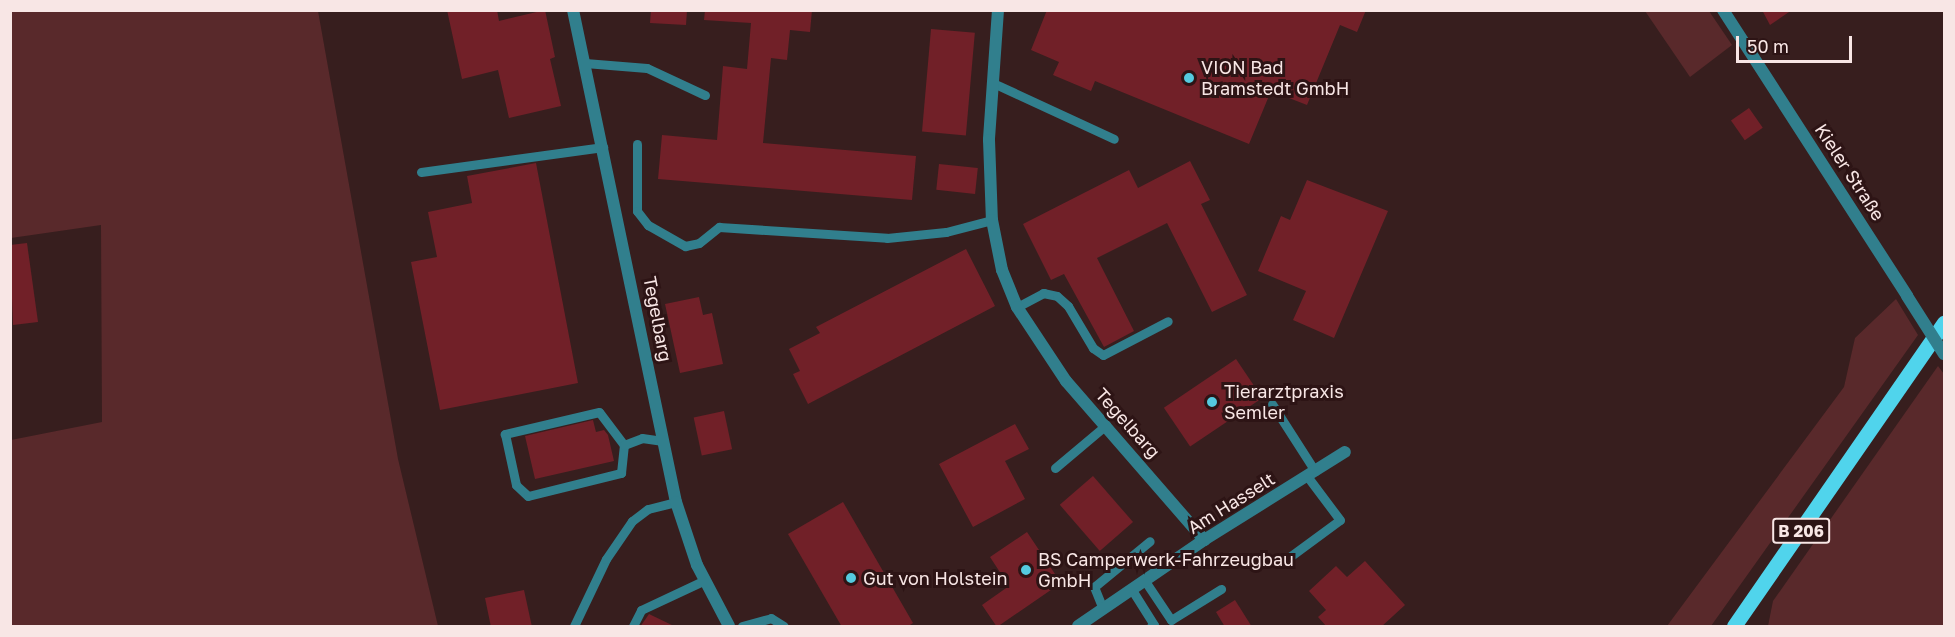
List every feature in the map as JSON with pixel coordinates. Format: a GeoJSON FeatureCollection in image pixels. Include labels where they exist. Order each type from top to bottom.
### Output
{"type":"FeatureCollection","features":[{"type":"Feature","properties":{"kind":"main road","name":"B 206"},"geometry":{"type":"LineString","coordinates":[[1734,627],[1944,323]]}},
{"type":"Feature","properties":{"kind":"street","name":"Tegelbarg"},"geometry":{"type":"LineString","coordinates":[[573,10],[676,502],[705,580],[729,627]]}},
{"type":"Feature","properties":{"kind":"street","name":"Tegelbarg"},"geometry":{"type":"LineString","coordinates":[[998,10],[989,140],[992,220],[1002,270],[1017,307],[1066,381],[1204,540]]}},
{"type":"Feature","properties":{"kind":"street","name":"Kieler Straße"},"geometry":{"type":"LineString","coordinates":[[1723,10],[1944,354]]}},
{"type":"Feature","properties":{"kind":"street","name":"Am Hasselt"},"geometry":{"type":"LineString","coordinates":[[1078,627],[1204,540],[1345,453]]}},
{"type":"Feature","properties":{"kind":"lane"},"geometry":{"type":"LineString","coordinates":[[585,63],[647,68],[705,94]]}},
{"type":"Feature","properties":{"kind":"lane"},"geometry":{"type":"LineString","coordinates":[[993,83],[1114,139]]}},
{"type":"Feature","properties":{"kind":"lane"},"geometry":{"type":"LineString","coordinates":[[637,144],[637,211],[648,225],[685,246],[699,243],[719,227],[887,238],[946,232],[992,220]]}},
{"type":"Feature","properties":{"kind":"lane"},"geometry":{"type":"LineString","coordinates":[[421,172],[603,147]]}},
{"type":"Feature","properties":{"kind":"lane"},"geometry":{"type":"LineString","coordinates":[[1017,307],[1043,293],[1057,296],[1068,306],[1094,348],[1102,355],[1168,321]]}},
{"type":"Feature","properties":{"kind":"lane"},"geometry":{"type":"LineString","coordinates":[[1272,404],[1340,520],[1280,564]]}},
{"type":"Feature","properties":{"kind":"lane"},"geometry":{"type":"LineString","coordinates":[[599,412],[624,445],[621,473],[528,496],[516,485],[505,434],[599,412]]}},
{"type":"Feature","properties":{"kind":"lane"},"geometry":{"type":"LineString","coordinates":[[1055,468],[1106,425]]}},
{"type":"Feature","properties":{"kind":"lane"},"geometry":{"type":"LineString","coordinates":[[624,445],[642,438],[663,441]]}},
{"type":"Feature","properties":{"kind":"lane"},"geometry":{"type":"LineString","coordinates":[[574,627],[606,559],[632,521],[648,509],[676,502]]}},
{"type":"Feature","properties":{"kind":"lane"},"geometry":{"type":"LineString","coordinates":[[1103,609],[1094,587],[1150,541]]}},
{"type":"Feature","properties":{"kind":"lane"},"geometry":{"type":"LineString","coordinates":[[633,627],[641,610],[705,580]]}},
{"type":"Feature","properties":{"kind":"lane"},"geometry":{"type":"LineString","coordinates":[[1145,581],[1171,620],[1221,590]]}},
{"type":"Feature","properties":{"kind":"lane"},"geometry":{"type":"LineString","coordinates":[[1132,590],[1154,625],[1151,627]]}},
{"type":"Feature","properties":{"kind":"lane"},"geometry":{"type":"LineString","coordinates":[[742,627],[771,618],[784,627]]}},
{"type":"Feature","properties":{"kind":"shaded area"},"geometry":{"type":"Polygon","coordinates":[[[10,11],[318,11],[398,459],[438,626],[11,626],[11,440],[102,422],[101,225],[11,238],[10,11]]]}},
{"type":"Feature","properties":{"kind":"shaded area"},"geometry":{"type":"Polygon","coordinates":[[[1645,11],[1709,11],[1732,45],[1690,77],[1645,11]]]}},
{"type":"Feature","properties":{"kind":"shaded area"},"geometry":{"type":"Polygon","coordinates":[[[1896,299],[1918,335],[1711,626],[1667,626],[1844,387],[1855,338],[1896,299]]]}},
{"type":"Feature","properties":{"kind":"shaded area"},"geometry":{"type":"Polygon","coordinates":[[[1938,366],[1944,374],[1944,626],[1768,626],[1773,601],[1938,366]]]}},
{"type":"Feature","properties":{"kind":"building"},"geometry":{"type":"Polygon","coordinates":[[[447,10],[497,10],[499,21],[545,10],[555,57],[550,59],[561,106],[509,118],[498,70],[462,79],[447,10]]]}},
{"type":"Feature","properties":{"kind":"building"},"geometry":{"type":"Polygon","coordinates":[[[651,10],[687,10],[686,25],[650,23],[651,10]]]}},
{"type":"Feature","properties":{"kind":"building"},"geometry":{"type":"Polygon","coordinates":[[[705,10],[812,10],[810,32],[790,30],[787,60],[771,58],[763,143],[916,156],[912,200],[658,179],[662,135],[717,140],[723,66],[747,69],[751,23],[704,20],[705,10]]]}},
{"type":"Feature","properties":{"kind":"building","name":"VION Bad Bramstedt GmbH"},"geometry":{"type":"Polygon","coordinates":[[[1047,10],[1366,10],[1357,32],[1340,25],[1307,105],[1271,91],[1249,144],[1095,81],[1091,91],[1053,75],[1059,62],[1031,50],[1047,10]]]}},
{"type":"Feature","properties":{"kind":"building"},"geometry":{"type":"Polygon","coordinates":[[[1762,10],[1792,10],[1770,25],[1762,10]]]}},
{"type":"Feature","properties":{"kind":"building"},"geometry":{"type":"Polygon","coordinates":[[[931,29],[975,33],[966,135],[922,132],[931,29]]]}},
{"type":"Feature","properties":{"kind":"building"},"geometry":{"type":"Polygon","coordinates":[[[1749,108],[1763,128],[1745,140],[1731,121],[1749,108]]]}},
{"type":"Feature","properties":{"kind":"building"},"geometry":{"type":"Polygon","coordinates":[[[1190,161],[1210,200],[1201,204],[1247,295],[1212,312],[1167,223],[1097,258],[1134,331],[1104,347],[1064,274],[1051,280],[1023,224],[1129,170],[1138,188],[1190,161]]]}},
{"type":"Feature","properties":{"kind":"building"},"geometry":{"type":"Polygon","coordinates":[[[536,163],[578,383],[440,410],[411,262],[437,257],[428,212],[472,203],[467,176],[536,163]]]}},
{"type":"Feature","properties":{"kind":"building"},"geometry":{"type":"Polygon","coordinates":[[[939,164],[978,168],[975,194],[936,190],[939,164]]]}},
{"type":"Feature","properties":{"kind":"building"},"geometry":{"type":"Polygon","coordinates":[[[1307,180],[1388,211],[1334,338],[1293,320],[1306,291],[1258,271],[1281,216],[1290,220],[1307,180]]]}},
{"type":"Feature","properties":{"kind":"building"},"geometry":{"type":"Polygon","coordinates":[[[27,243],[38,322],[13,325],[10,245],[27,243]]]}},
{"type":"Feature","properties":{"kind":"building"},"geometry":{"type":"Polygon","coordinates":[[[966,249],[995,306],[808,404],[793,374],[800,371],[789,349],[820,333],[816,327],[966,249]]]}},
{"type":"Feature","properties":{"kind":"building"},"geometry":{"type":"Polygon","coordinates":[[[699,297],[703,315],[712,313],[723,364],[680,373],[665,304],[699,297]]]}},
{"type":"Feature","properties":{"kind":"building","name":"Tierarztpraxis Semler"},"geometry":{"type":"Polygon","coordinates":[[[1236,359],[1262,398],[1190,447],[1164,408],[1236,359]]]}},
{"type":"Feature","properties":{"kind":"building"},"geometry":{"type":"Polygon","coordinates":[[[724,411],[732,449],[702,456],[694,417],[724,411]]]}},
{"type":"Feature","properties":{"kind":"building"},"geometry":{"type":"Polygon","coordinates":[[[593,420],[596,432],[604,430],[608,435],[614,461],[535,479],[525,436],[593,420]]]}},
{"type":"Feature","properties":{"kind":"building"},"geometry":{"type":"Polygon","coordinates":[[[1015,424],[1029,449],[1005,461],[1025,499],[973,527],[939,464],[1015,424]]]}},
{"type":"Feature","properties":{"kind":"building"},"geometry":{"type":"Polygon","coordinates":[[[1093,476],[1133,522],[1100,551],[1060,505],[1093,476]]]}},
{"type":"Feature","properties":{"kind":"building","name":"Gut von Holstein"},"geometry":{"type":"Polygon","coordinates":[[[843,502],[913,623],[907,627],[842,627],[788,534],[843,502]]]}},
{"type":"Feature","properties":{"kind":"building","name":"BS Camperwerk-Fahrzeugbau GmbH"},"geometry":{"type":"Polygon","coordinates":[[[1027,532],[1061,583],[997,627],[982,605],[1009,586],[990,557],[1027,532]]]}},
{"type":"Feature","properties":{"kind":"building"},"geometry":{"type":"Polygon","coordinates":[[[1365,561],[1405,605],[1381,627],[1327,627],[1318,617],[1326,610],[1309,591],[1336,566],[1347,577],[1365,561]]]}},
{"type":"Feature","properties":{"kind":"building"},"geometry":{"type":"Polygon","coordinates":[[[524,590],[532,627],[491,627],[485,598],[524,590]]]}},
{"type":"Feature","properties":{"kind":"building"},"geometry":{"type":"Polygon","coordinates":[[[1235,600],[1252,627],[1225,627],[1216,612],[1235,600]]]}},
{"type":"Feature","properties":{"kind":"building"},"geometry":{"type":"Polygon","coordinates":[[[649,614],[676,627],[640,627],[649,614]]]}},
{"type":"Feature","properties":{"kind":"place","name":"VION Bad Bramstedt GmbH"},"geometry":{"type":"Point","coordinates":[1189,78]}},
{"type":"Feature","properties":{"kind":"place","name":"Tierarztpraxis Semler"},"geometry":{"type":"Point","coordinates":[1212,402]}},
{"type":"Feature","properties":{"kind":"place","name":"BS Camperwerk-Fahrzeugbau GmbH"},"geometry":{"type":"Point","coordinates":[1026,570]}},
{"type":"Feature","properties":{"kind":"place","name":"Gut von Holstein"},"geometry":{"type":"Point","coordinates":[851,578]}}]}
